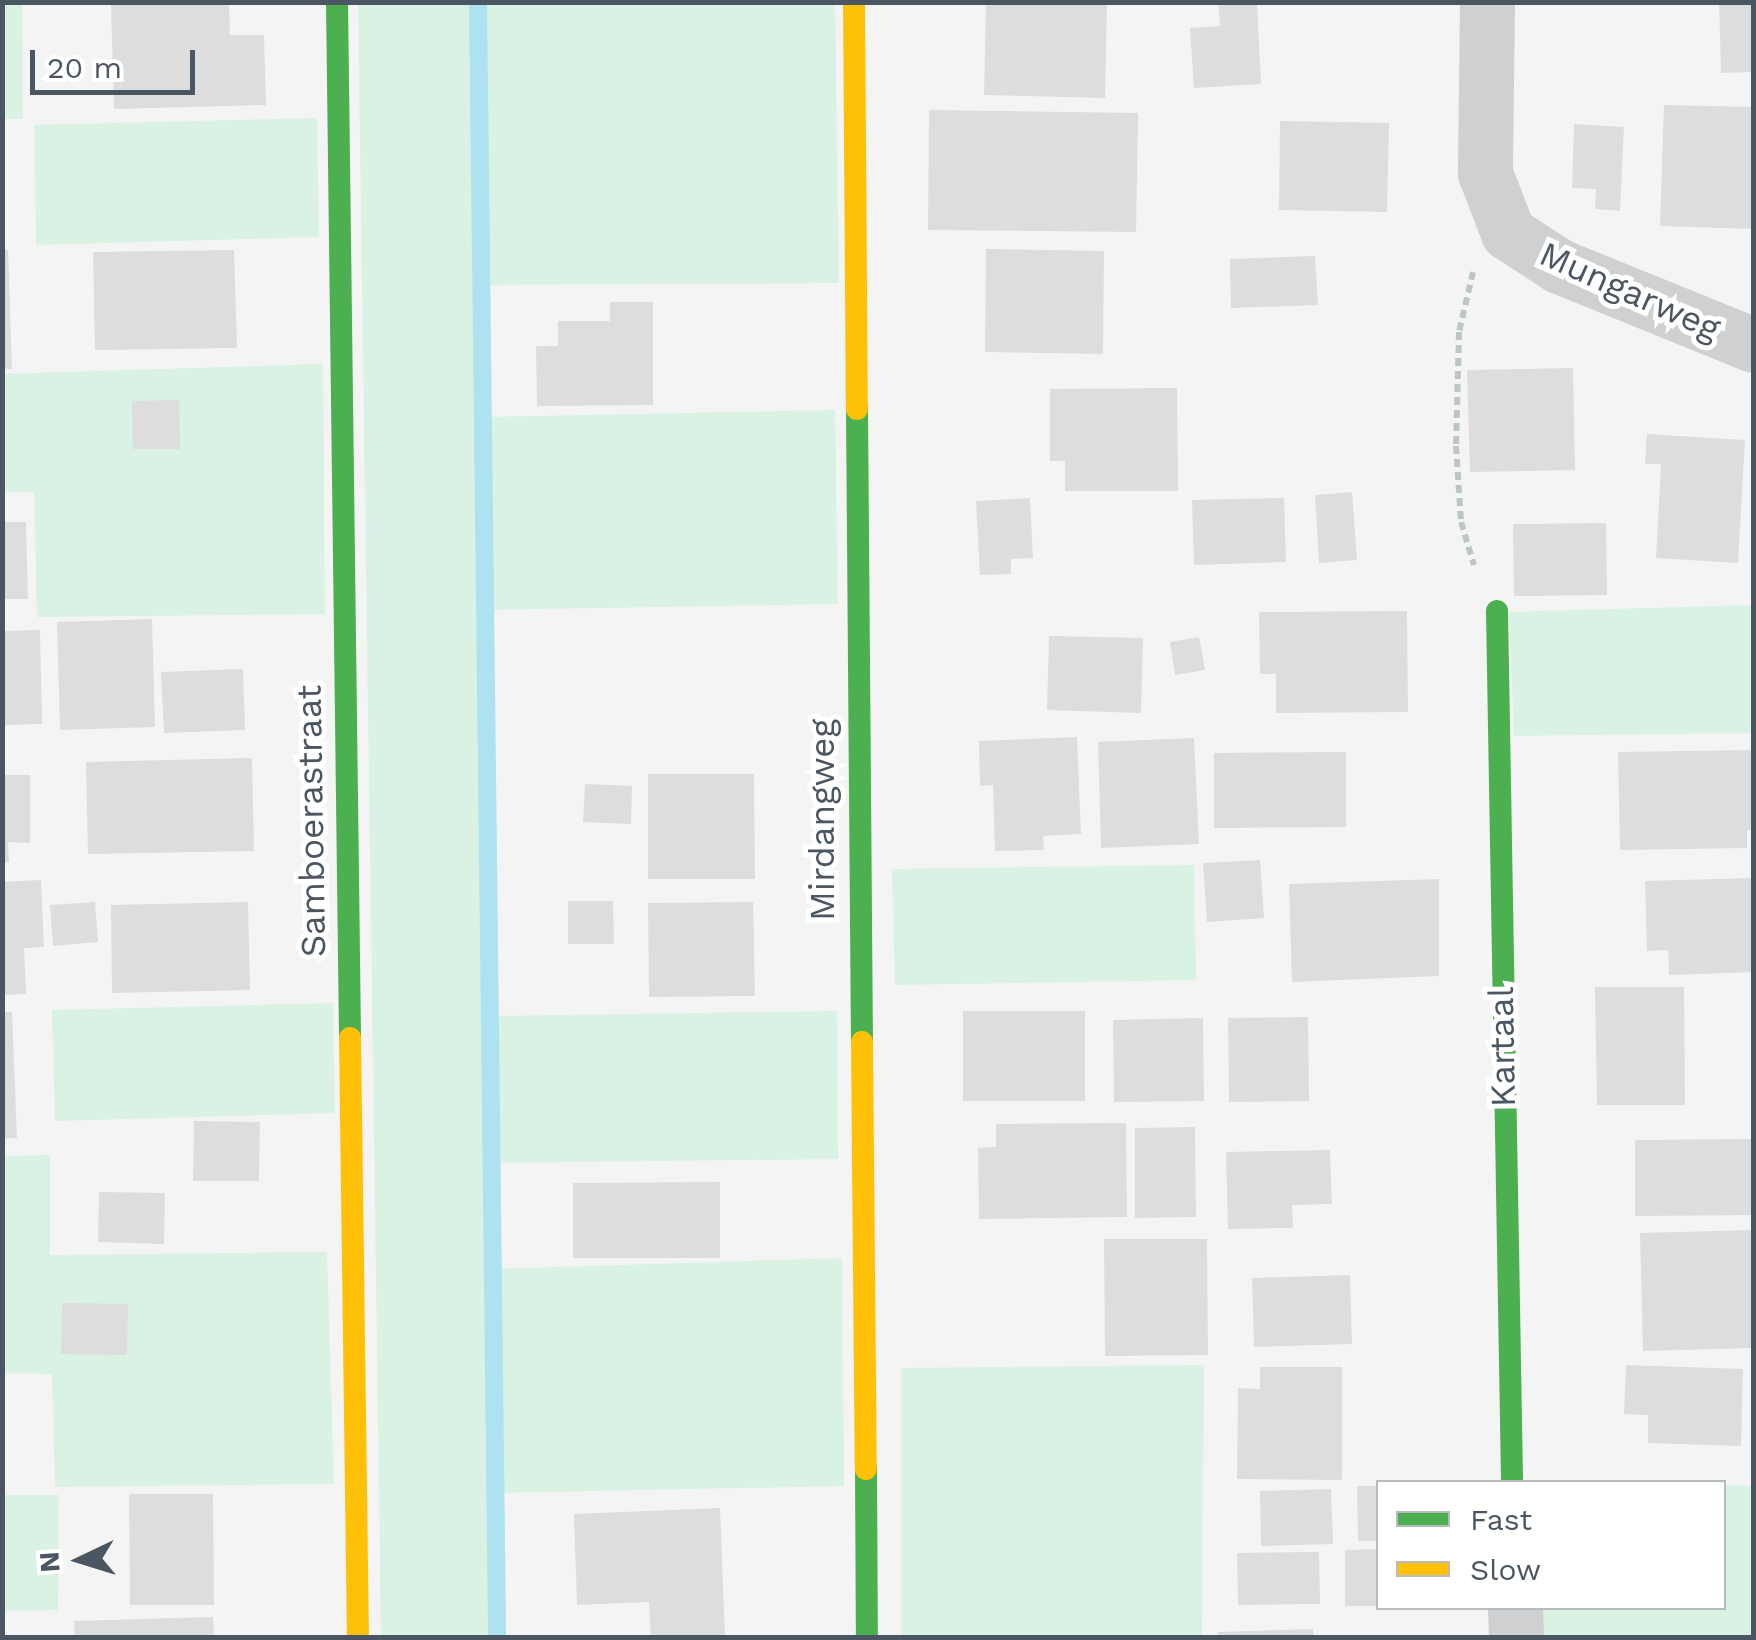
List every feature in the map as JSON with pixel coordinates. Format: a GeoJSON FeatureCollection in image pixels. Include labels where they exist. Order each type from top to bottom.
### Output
{"type":"FeatureCollection","features":[{"type":"Feature","properties":{"kind":"street","name":"Samboerastraat"},"geometry":{"type":"LineString","coordinates":[[338,2],[358,1638]]}},
{"type":"Feature","properties":{"kind":"street","name":"Mirdangweg"},"geometry":{"type":"LineString","coordinates":[[854,2],[867,1638]]}},
{"type":"Feature","properties":{"kind":"street"},"geometry":{"type":"LineString","coordinates":[[1486,2],[1486,173],[1508,233]]}},
{"type":"Feature","properties":{"kind":"street","name":"Mungarweg"},"geometry":{"type":"LineString","coordinates":[[1508,233],[1559,266],[1754,345]]}},
{"type":"Feature","properties":{"kind":"street","name":"Kartaal"},"geometry":{"type":"LineString","coordinates":[[1497,611],[1512,1480]]}},
{"type":"Feature","properties":{"kind":"street"},"geometry":{"type":"LineString","coordinates":[[1516,1610],[1516,1638]]}},
{"type":"Feature","properties":{"kind":"path"},"geometry":{"type":"LineString","coordinates":[[1497,611],[1461,522],[1459,332],[1465,285],[1508,233]]}},
{"type":"Feature","properties":{"kind":"green space"},"geometry":{"type":"Polygon","coordinates":[[[2,3],[22,3],[23,119],[3,119],[2,3]]]}},
{"type":"Feature","properties":{"kind":"green space"},"geometry":{"type":"Polygon","coordinates":[[[358,3],[835,3],[839,283],[481,285],[483,417],[835,410],[838,604],[485,610],[490,1016],[837,1011],[838,1159],[492,1163],[493,1269],[842,1258],[844,1486],[496,1493],[497,1637],[381,1637],[358,3]]]}},
{"type":"Feature","properties":{"kind":"green space"},"geometry":{"type":"Polygon","coordinates":[[[317,118],[319,237],[36,245],[34,125],[317,118]]]}},
{"type":"Feature","properties":{"kind":"green space"},"geometry":{"type":"Polygon","coordinates":[[[323,364],[325,614],[37,617],[34,492],[3,492],[2,374],[323,364]]]}},
{"type":"Feature","properties":{"kind":"green space"},"geometry":{"type":"Polygon","coordinates":[[[1753,605],[1753,733],[1514,736],[1509,612],[1753,605]]]}},
{"type":"Feature","properties":{"kind":"green space"},"geometry":{"type":"Polygon","coordinates":[[[1194,865],[1196,980],[895,985],[892,869],[1194,865]]]}},
{"type":"Feature","properties":{"kind":"green space"},"geometry":{"type":"Polygon","coordinates":[[[333,1003],[335,1113],[55,1121],[52,1010],[333,1003]]]}},
{"type":"Feature","properties":{"kind":"green space"},"geometry":{"type":"Polygon","coordinates":[[[50,1155],[50,1255],[327,1252],[334,1484],[55,1487],[52,1374],[3,1373],[2,1156],[50,1155]]]}},
{"type":"Feature","properties":{"kind":"green space"},"geometry":{"type":"Polygon","coordinates":[[[1204,1365],[1202,1637],[901,1637],[901,1368],[1204,1365]]]}},
{"type":"Feature","properties":{"kind":"green space"},"geometry":{"type":"Polygon","coordinates":[[[1726,1485],[1753,1486],[1753,1637],[1521,1635],[1521,1610],[1726,1610],[1726,1485]]]}},
{"type":"Feature","properties":{"kind":"green space"},"geometry":{"type":"Polygon","coordinates":[[[2,1495],[59,1495],[58,1610],[3,1611],[2,1495]]]}},
{"type":"Feature","properties":{"kind":"building"},"geometry":{"type":"Polygon","coordinates":[[[229,2],[230,35],[264,35],[266,105],[114,109],[111,4],[229,2]]]}},
{"type":"Feature","properties":{"kind":"building"},"geometry":{"type":"Polygon","coordinates":[[[986,2],[1107,2],[1105,98],[984,95],[986,2]]]}},
{"type":"Feature","properties":{"kind":"building"},"geometry":{"type":"Polygon","coordinates":[[[1218,2],[1257,2],[1261,84],[1194,88],[1190,28],[1220,26],[1218,2]]]}},
{"type":"Feature","properties":{"kind":"building"},"geometry":{"type":"Polygon","coordinates":[[[1719,2],[1754,2],[1754,72],[1721,73],[1719,2]]]}},
{"type":"Feature","properties":{"kind":"building"},"geometry":{"type":"Polygon","coordinates":[[[1664,105],[1754,107],[1754,229],[1660,226],[1664,105]]]}},
{"type":"Feature","properties":{"kind":"building"},"geometry":{"type":"Polygon","coordinates":[[[929,110],[1138,113],[1136,232],[928,230],[929,110]]]}},
{"type":"Feature","properties":{"kind":"building"},"geometry":{"type":"Polygon","coordinates":[[[1280,121],[1389,123],[1387,212],[1279,210],[1280,121]]]}},
{"type":"Feature","properties":{"kind":"building"},"geometry":{"type":"Polygon","coordinates":[[[1574,124],[1624,127],[1620,211],[1595,209],[1596,189],[1572,188],[1574,124]]]}},
{"type":"Feature","properties":{"kind":"building"},"geometry":{"type":"Polygon","coordinates":[[[986,249],[1104,251],[1103,354],[985,352],[986,249]]]}},
{"type":"Feature","properties":{"kind":"building"},"geometry":{"type":"Polygon","coordinates":[[[2,250],[8,250],[12,369],[2,369],[2,250]]]}},
{"type":"Feature","properties":{"kind":"building"},"geometry":{"type":"Polygon","coordinates":[[[234,250],[237,348],[95,350],[93,252],[234,250]]]}},
{"type":"Feature","properties":{"kind":"building"},"geometry":{"type":"Polygon","coordinates":[[[1315,256],[1318,305],[1231,308],[1230,259],[1315,256]]]}},
{"type":"Feature","properties":{"kind":"building"},"geometry":{"type":"Polygon","coordinates":[[[610,302],[653,302],[653,405],[537,406],[536,346],[558,346],[558,321],[610,321],[610,302]]]}},
{"type":"Feature","properties":{"kind":"building"},"geometry":{"type":"Polygon","coordinates":[[[1573,368],[1575,470],[1470,472],[1467,370],[1573,368]]]}},
{"type":"Feature","properties":{"kind":"building"},"geometry":{"type":"Polygon","coordinates":[[[1177,388],[1178,491],[1065,491],[1065,461],[1050,461],[1050,389],[1177,388]]]}},
{"type":"Feature","properties":{"kind":"building"},"geometry":{"type":"Polygon","coordinates":[[[179,400],[180,449],[133,449],[132,401],[179,400]]]}},
{"type":"Feature","properties":{"kind":"building"},"geometry":{"type":"Polygon","coordinates":[[[1647,434],[1745,440],[1738,563],[1656,558],[1661,464],[1645,464],[1647,434]]]}},
{"type":"Feature","properties":{"kind":"building"},"geometry":{"type":"Polygon","coordinates":[[[1352,492],[1357,560],[1319,563],[1315,495],[1352,492]]]}},
{"type":"Feature","properties":{"kind":"building"},"geometry":{"type":"Polygon","coordinates":[[[1030,498],[1033,558],[1011,559],[1011,574],[980,575],[976,501],[1030,498]]]}},
{"type":"Feature","properties":{"kind":"building"},"geometry":{"type":"Polygon","coordinates":[[[1284,498],[1286,562],[1194,565],[1192,500],[1284,498]]]}},
{"type":"Feature","properties":{"kind":"building"},"geometry":{"type":"Polygon","coordinates":[[[2,522],[26,522],[28,599],[2,599],[2,522]]]}},
{"type":"Feature","properties":{"kind":"building"},"geometry":{"type":"Polygon","coordinates":[[[1606,523],[1607,595],[1514,596],[1513,524],[1606,523]]]}},
{"type":"Feature","properties":{"kind":"building"},"geometry":{"type":"Polygon","coordinates":[[[1407,611],[1408,712],[1276,713],[1276,674],[1260,674],[1259,612],[1407,611]]]}},
{"type":"Feature","properties":{"kind":"building"},"geometry":{"type":"Polygon","coordinates":[[[152,619],[155,727],[60,730],[57,622],[152,619]]]}},
{"type":"Feature","properties":{"kind":"building"},"geometry":{"type":"Polygon","coordinates":[[[40,630],[42,724],[2,725],[2,631],[40,630]]]}},
{"type":"Feature","properties":{"kind":"building"},"geometry":{"type":"Polygon","coordinates":[[[1049,636],[1143,638],[1141,713],[1047,710],[1049,636]]]}},
{"type":"Feature","properties":{"kind":"building"},"geometry":{"type":"Polygon","coordinates":[[[1199,637],[1205,670],[1175,675],[1170,642],[1199,637]]]}},
{"type":"Feature","properties":{"kind":"building"},"geometry":{"type":"Polygon","coordinates":[[[243,669],[245,730],[164,733],[161,672],[243,669]]]}},
{"type":"Feature","properties":{"kind":"building"},"geometry":{"type":"Polygon","coordinates":[[[1077,737],[1081,834],[1043,836],[1044,850],[995,851],[993,785],[980,786],[979,741],[1077,737]]]}},
{"type":"Feature","properties":{"kind":"building"},"geometry":{"type":"Polygon","coordinates":[[[1194,738],[1199,844],[1101,848],[1098,742],[1194,738]]]}},
{"type":"Feature","properties":{"kind":"building"},"geometry":{"type":"Polygon","coordinates":[[[1754,750],[1754,830],[1747,830],[1747,848],[1620,850],[1618,752],[1754,750]]]}},
{"type":"Feature","properties":{"kind":"building"},"geometry":{"type":"Polygon","coordinates":[[[1346,752],[1346,827],[1214,828],[1214,753],[1346,752]]]}},
{"type":"Feature","properties":{"kind":"building"},"geometry":{"type":"Polygon","coordinates":[[[252,758],[254,851],[88,854],[86,762],[252,758]]]}},
{"type":"Feature","properties":{"kind":"building"},"geometry":{"type":"Polygon","coordinates":[[[648,774],[754,774],[755,879],[648,879],[648,774]]]}},
{"type":"Feature","properties":{"kind":"building"},"geometry":{"type":"Polygon","coordinates":[[[2,775],[30,775],[30,843],[8,842],[9,862],[2,862],[2,775]]]}},
{"type":"Feature","properties":{"kind":"building"},"geometry":{"type":"Polygon","coordinates":[[[585,784],[632,786],[631,824],[583,822],[585,784]]]}},
{"type":"Feature","properties":{"kind":"building"},"geometry":{"type":"Polygon","coordinates":[[[1260,860],[1264,918],[1207,922],[1203,863],[1260,860]]]}},
{"type":"Feature","properties":{"kind":"building"},"geometry":{"type":"Polygon","coordinates":[[[1754,878],[1754,972],[1669,975],[1668,950],[1647,951],[1645,881],[1754,878]]]}},
{"type":"Feature","properties":{"kind":"building"},"geometry":{"type":"Polygon","coordinates":[[[1439,879],[1439,976],[1292,982],[1289,884],[1439,879]]]}},
{"type":"Feature","properties":{"kind":"building"},"geometry":{"type":"Polygon","coordinates":[[[41,880],[44,947],[24,948],[26,994],[2,995],[2,882],[41,880]]]}},
{"type":"Feature","properties":{"kind":"building"},"geometry":{"type":"Polygon","coordinates":[[[568,901],[613,901],[614,944],[568,944],[568,901]]]}},
{"type":"Feature","properties":{"kind":"building"},"geometry":{"type":"Polygon","coordinates":[[[95,902],[98,942],[53,946],[50,905],[95,902]]]}},
{"type":"Feature","properties":{"kind":"building"},"geometry":{"type":"Polygon","coordinates":[[[248,902],[250,990],[112,993],[111,905],[248,902]]]}},
{"type":"Feature","properties":{"kind":"building"},"geometry":{"type":"Polygon","coordinates":[[[753,902],[755,996],[649,997],[648,903],[753,902]]]}},
{"type":"Feature","properties":{"kind":"building"},"geometry":{"type":"Polygon","coordinates":[[[1595,987],[1684,987],[1685,1105],[1597,1105],[1595,987]]]}},
{"type":"Feature","properties":{"kind":"building"},"geometry":{"type":"Polygon","coordinates":[[[963,1011],[1085,1011],[1085,1101],[963,1101],[963,1011]]]}},
{"type":"Feature","properties":{"kind":"building"},"geometry":{"type":"Polygon","coordinates":[[[2,1012],[12,1012],[17,1138],[2,1139],[2,1012]]]}},
{"type":"Feature","properties":{"kind":"building"},"geometry":{"type":"Polygon","coordinates":[[[1308,1017],[1309,1101],[1229,1102],[1228,1018],[1308,1017]]]}},
{"type":"Feature","properties":{"kind":"building"},"geometry":{"type":"Polygon","coordinates":[[[1203,1018],[1204,1101],[1114,1102],[1113,1020],[1203,1018]]]}},
{"type":"Feature","properties":{"kind":"building"},"geometry":{"type":"Polygon","coordinates":[[[194,1121],[260,1122],[259,1181],[193,1181],[194,1121]]]}},
{"type":"Feature","properties":{"kind":"building"},"geometry":{"type":"Polygon","coordinates":[[[1126,1123],[1127,1217],[979,1219],[978,1148],[996,1147],[996,1124],[1126,1123]]]}},
{"type":"Feature","properties":{"kind":"building"},"geometry":{"type":"Polygon","coordinates":[[[1195,1127],[1196,1217],[1135,1218],[1135,1128],[1195,1127]]]}},
{"type":"Feature","properties":{"kind":"building"},"geometry":{"type":"Polygon","coordinates":[[[1754,1139],[1754,1215],[1635,1216],[1635,1140],[1754,1139]]]}},
{"type":"Feature","properties":{"kind":"building"},"geometry":{"type":"Polygon","coordinates":[[[1330,1150],[1332,1204],[1292,1205],[1293,1228],[1228,1229],[1226,1152],[1330,1150]]]}},
{"type":"Feature","properties":{"kind":"building"},"geometry":{"type":"Polygon","coordinates":[[[720,1182],[720,1258],[573,1258],[573,1183],[720,1182]]]}},
{"type":"Feature","properties":{"kind":"building"},"geometry":{"type":"Polygon","coordinates":[[[99,1192],[165,1193],[164,1244],[98,1242],[99,1192]]]}},
{"type":"Feature","properties":{"kind":"building"},"geometry":{"type":"Polygon","coordinates":[[[1754,1230],[1754,1348],[1643,1351],[1640,1233],[1754,1230]]]}},
{"type":"Feature","properties":{"kind":"building"},"geometry":{"type":"Polygon","coordinates":[[[1104,1239],[1207,1239],[1208,1355],[1105,1356],[1104,1239]]]}},
{"type":"Feature","properties":{"kind":"building"},"geometry":{"type":"Polygon","coordinates":[[[1350,1275],[1352,1344],[1254,1347],[1252,1278],[1350,1275]]]}},
{"type":"Feature","properties":{"kind":"building"},"geometry":{"type":"Polygon","coordinates":[[[62,1303],[128,1304],[127,1355],[61,1354],[62,1303]]]}},
{"type":"Feature","properties":{"kind":"building"},"geometry":{"type":"Polygon","coordinates":[[[1626,1365],[1743,1369],[1741,1446],[1648,1443],[1648,1415],[1624,1414],[1626,1365]]]}},
{"type":"Feature","properties":{"kind":"building"},"geometry":{"type":"Polygon","coordinates":[[[1260,1367],[1342,1367],[1342,1480],[1237,1479],[1238,1388],[1260,1389],[1260,1367]]]}},
{"type":"Feature","properties":{"kind":"building"},"geometry":{"type":"Polygon","coordinates":[[[1357,1486],[1376,1486],[1376,1541],[1358,1541],[1357,1486]]]}},
{"type":"Feature","properties":{"kind":"building"},"geometry":{"type":"Polygon","coordinates":[[[1331,1489],[1333,1544],[1261,1546],[1260,1491],[1331,1489]]]}},
{"type":"Feature","properties":{"kind":"building"},"geometry":{"type":"Polygon","coordinates":[[[129,1494],[213,1494],[214,1605],[130,1605],[129,1494]]]}},
{"type":"Feature","properties":{"kind":"building"},"geometry":{"type":"Polygon","coordinates":[[[720,1508],[725,1635],[651,1638],[649,1602],[577,1605],[574,1514],[720,1508]]]}},
{"type":"Feature","properties":{"kind":"building"},"geometry":{"type":"Polygon","coordinates":[[[1376,1549],[1376,1606],[1345,1606],[1345,1550],[1376,1549]]]}},
{"type":"Feature","properties":{"kind":"building"},"geometry":{"type":"Polygon","coordinates":[[[1319,1552],[1320,1604],[1238,1605],[1237,1553],[1319,1552]]]}},
{"type":"Feature","properties":{"kind":"building"},"geometry":{"type":"Polygon","coordinates":[[[213,1617],[214,1638],[75,1638],[74,1621],[213,1617]]]}},
{"type":"Feature","properties":{"kind":"building"},"geometry":{"type":"Polygon","coordinates":[[[1313,1629],[1314,1638],[1218,1638],[1218,1632],[1313,1629]]]}},
{"type":"Feature","properties":{"kind":"waterway"},"geometry":{"type":"LineString","coordinates":[[478,2],[497,1638]]}},
{"type":"Feature","properties":{"kind":"traffic: fast"},"geometry":{"type":"LineString","coordinates":[[337,2],[350,1038]]}},
{"type":"Feature","properties":{"kind":"traffic: fast"},"geometry":{"type":"LineString","coordinates":[[857,409],[862,1042]]}},
{"type":"Feature","properties":{"kind":"traffic: fast"},"geometry":{"type":"LineString","coordinates":[[1497,611],[1512,1480]]}},
{"type":"Feature","properties":{"kind":"traffic: fast"},"geometry":{"type":"LineString","coordinates":[[866,1469],[867,1638]]}},
{"type":"Feature","properties":{"kind":"traffic: slow"},"geometry":{"type":"LineString","coordinates":[[854,2],[857,409]]}},
{"type":"Feature","properties":{"kind":"traffic: slow"},"geometry":{"type":"LineString","coordinates":[[350,1038],[358,1638]]}},
{"type":"Feature","properties":{"kind":"traffic: slow"},"geometry":{"type":"LineString","coordinates":[[862,1042],[866,1469]]}}]}
